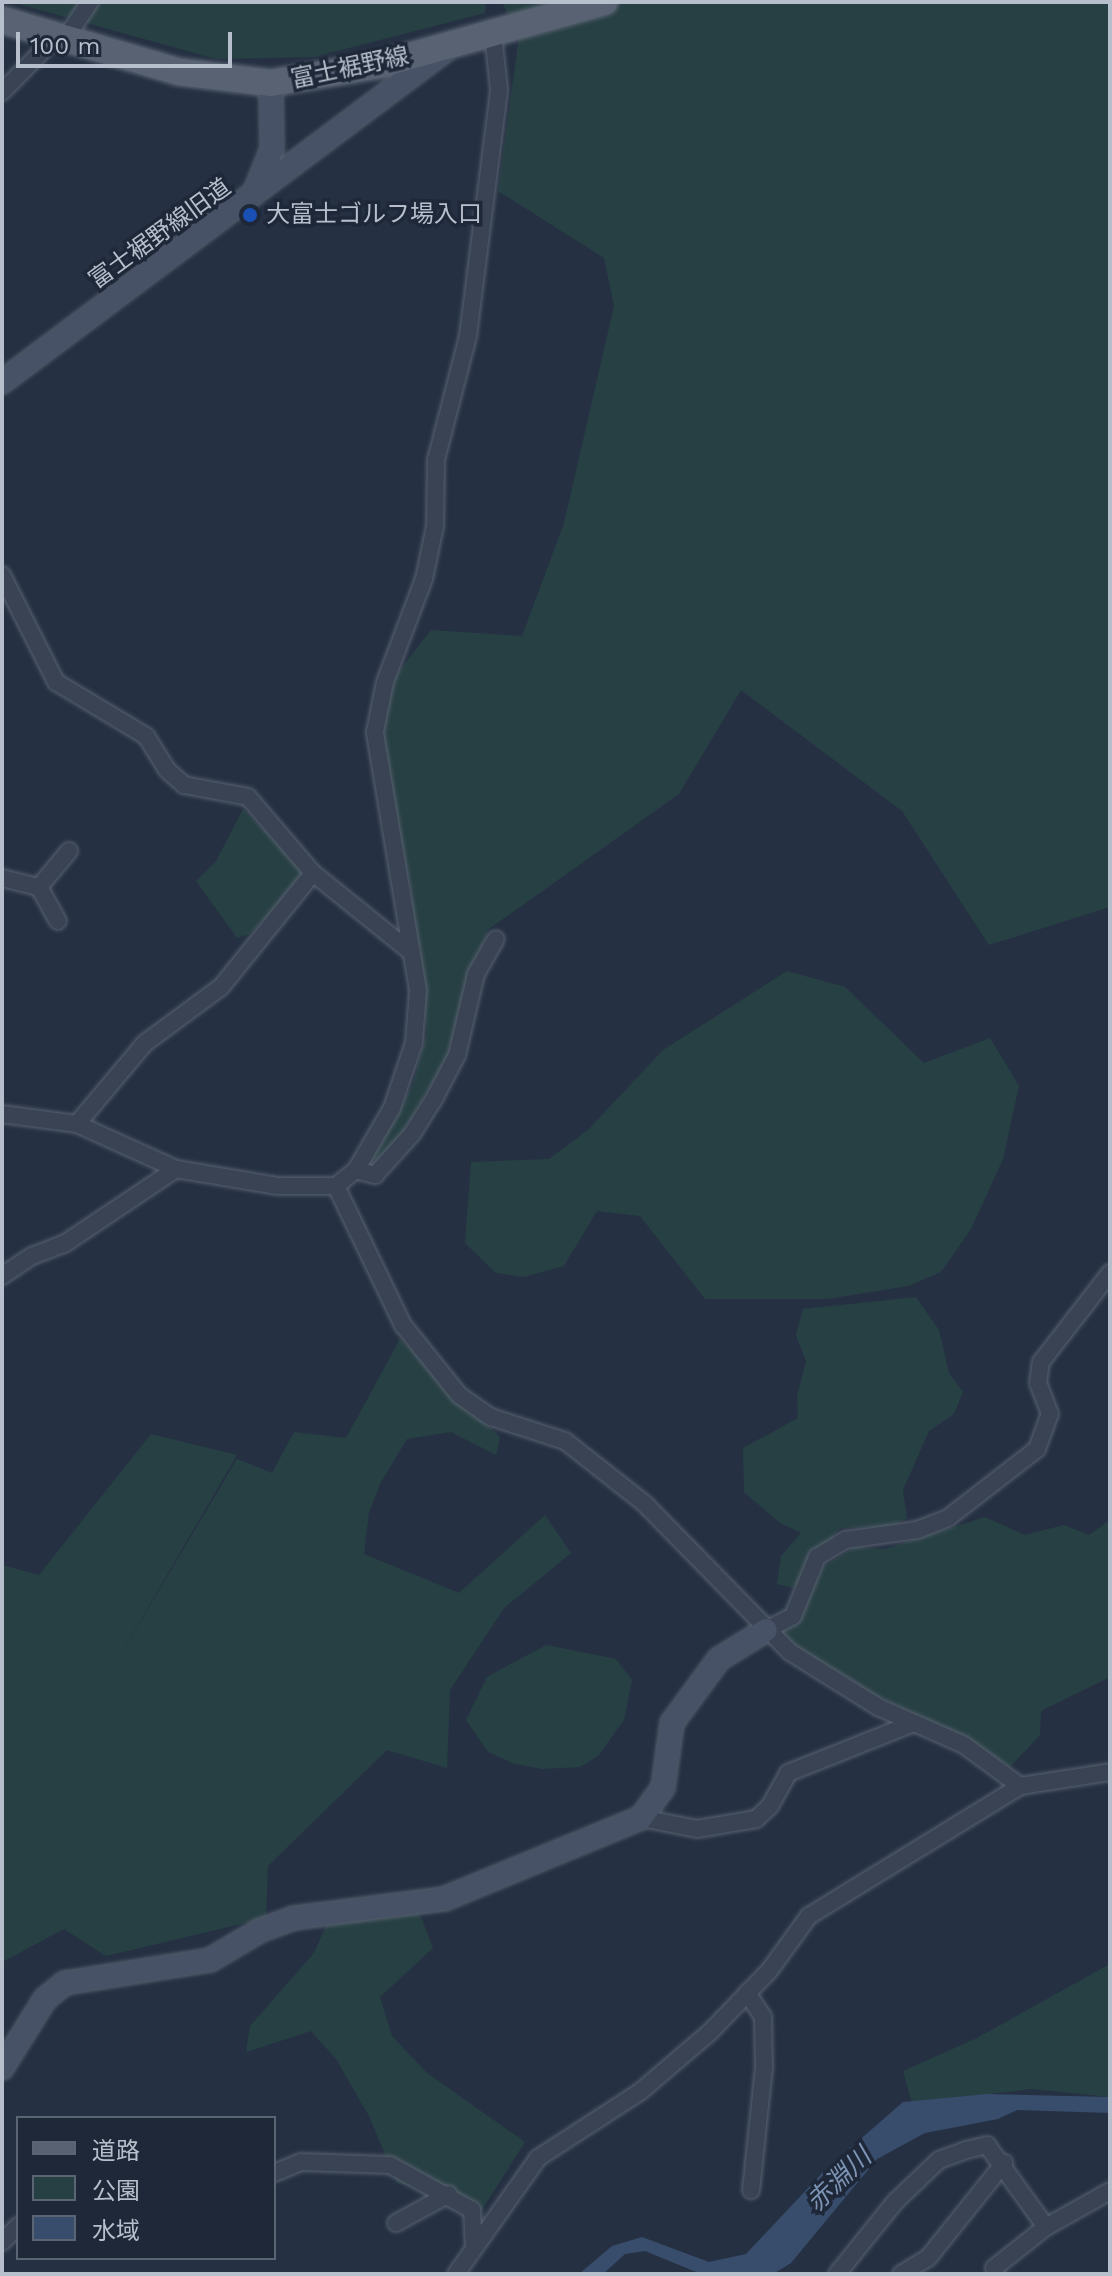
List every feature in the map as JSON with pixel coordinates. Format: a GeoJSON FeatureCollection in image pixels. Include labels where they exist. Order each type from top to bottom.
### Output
{"type":"FeatureCollection","features":[{"type":"Feature","properties":{"kind":"main road","name":"富士裾野線"},"geometry":{"type":"LineString","coordinates":[[2,20],[180,72],[271,83],[378,65],[604,2]]}},
{"type":"Feature","properties":{"kind":"street"},"geometry":{"type":"LineString","coordinates":[[2,92],[61,38],[90,2]]}},
{"type":"Feature","properties":{"kind":"street"},"geometry":{"type":"LineString","coordinates":[[2,1114],[77,1124],[176,1169],[278,1186],[336,1186],[356,1170],[392,1108],[414,1043],[418,990],[375,732],[385,682],[424,579],[435,526],[436,460],[468,336],[499,90],[493,33]]}},
{"type":"Feature","properties":{"kind":"street"},"geometry":{"type":"LineString","coordinates":[[253,197],[455,43]]}},
{"type":"Feature","properties":{"kind":"street","name":"富士裾野線旧道"},"geometry":{"type":"LineString","coordinates":[[2,382],[253,197],[272,149],[271,83]]}},
{"type":"Feature","properties":{"kind":"street"},"geometry":{"type":"LineString","coordinates":[[2,575],[56,682],[146,736],[167,770],[184,785],[248,797],[313,873],[411,952]]}},
{"type":"Feature","properties":{"kind":"street"},"geometry":{"type":"LineString","coordinates":[[39,887],[69,851]]}},
{"type":"Feature","properties":{"kind":"street"},"geometry":{"type":"LineString","coordinates":[[77,1124],[145,1043],[221,987],[313,873]]}},
{"type":"Feature","properties":{"kind":"street"},"geometry":{"type":"LineString","coordinates":[[2,878],[39,887],[58,921]]}},
{"type":"Feature","properties":{"kind":"street"},"geometry":{"type":"LineString","coordinates":[[356,1170],[375,1175],[405,1143],[433,1101],[457,1055],[476,974],[496,939]]}},
{"type":"Feature","properties":{"kind":"street"},"geometry":{"type":"LineString","coordinates":[[2,1276],[32,1256],[64,1244],[176,1169]]}},
{"type":"Feature","properties":{"kind":"street"},"geometry":{"type":"LineString","coordinates":[[336,1186],[403,1325],[459,1395],[491,1417],[549,1434],[586,1456],[645,1504],[766,1630],[822,1673],[911,1724],[964,1745],[1020,1786]]}},
{"type":"Feature","properties":{"kind":"street"},"geometry":{"type":"LineString","coordinates":[[2,2068],[45,1999],[65,1983],[210,1960],[261,1930],[294,1918],[444,1899],[641,1818],[663,1788],[672,1723],[719,1659],[793,1616],[817,1557],[845,1540],[917,1530],[948,1518],[1037,1449],[1050,1414],[1038,1383],[1041,1362],[1110,1273]]}},
{"type":"Feature","properties":{"kind":"street"},"geometry":{"type":"LineString","coordinates":[[641,1818],[697,1829],[756,1819],[770,1806],[788,1773],[911,1724]]}},
{"type":"Feature","properties":{"kind":"street"},"geometry":{"type":"LineString","coordinates":[[456,2274],[474,2244],[538,2158],[641,2091],[747,1993],[809,1916],[1020,1786],[1110,1772]]}},
{"type":"Feature","properties":{"kind":"street"},"geometry":{"type":"LineString","coordinates":[[747,1993],[763,2017],[764,2067],[751,2190]]}},
{"type":"Feature","properties":{"kind":"street"},"geometry":{"type":"LineString","coordinates":[[837,2274],[896,2201],[939,2160],[987,2145],[1004,2163],[1046,2227]]}},
{"type":"Feature","properties":{"kind":"street"},"geometry":{"type":"LineString","coordinates":[[276,2172],[301,2162],[390,2165],[431,2191],[449,2194],[472,2210],[474,2244]]}},
{"type":"Feature","properties":{"kind":"street"},"geometry":{"type":"LineString","coordinates":[[901,2274],[928,2258],[1004,2163]]}},
{"type":"Feature","properties":{"kind":"street"},"geometry":{"type":"LineString","coordinates":[[996,2274],[994,2268],[1046,2227],[1110,2191]]}},
{"type":"Feature","properties":{"kind":"street"},"geometry":{"type":"LineString","coordinates":[[396,2223],[449,2194]]}},
{"type":"Feature","properties":{"kind":"street"},"geometry":{"type":"LineString","coordinates":[[2,2242],[16,2227]]}},
{"type":"Feature","properties":{"kind":"green space"},"geometry":{"type":"Polygon","coordinates":[[[11,2],[486,2],[485,13],[314,57],[216,59],[11,2]]]}},
{"type":"Feature","properties":{"kind":"green space"},"geometry":{"type":"Polygon","coordinates":[[[502,2],[1110,2],[1110,907],[989,945],[902,811],[741,690],[679,794],[489,929],[472,967],[449,1055],[401,1135],[375,1165],[372,1160],[412,1086],[427,1033],[410,882],[390,792],[383,729],[395,676],[431,630],[522,636],[564,523],[614,306],[604,258],[498,191],[519,37],[502,2]]]}},
{"type":"Feature","properties":{"kind":"green space"},"geometry":{"type":"Polygon","coordinates":[[[243,809],[308,874],[250,934],[237,938],[196,881],[216,861],[243,809]]]}},
{"type":"Feature","properties":{"kind":"green space"},"geometry":{"type":"Polygon","coordinates":[[[787,971],[845,987],[924,1063],[990,1038],[1019,1086],[1003,1159],[971,1229],[941,1272],[908,1286],[828,1299],[705,1299],[640,1216],[597,1211],[564,1266],[524,1277],[496,1273],[465,1243],[471,1162],[549,1159],[588,1130],[663,1050],[787,971]]]}},
{"type":"Feature","properties":{"kind":"green space"},"geometry":{"type":"Polygon","coordinates":[[[916,1297],[939,1330],[949,1373],[963,1392],[954,1414],[929,1431],[903,1490],[907,1518],[890,1527],[840,1528],[794,1588],[777,1584],[781,1556],[801,1533],[780,1523],[744,1492],[743,1448],[798,1418],[797,1396],[806,1361],[796,1335],[803,1309],[916,1297]]]}},
{"type":"Feature","properties":{"kind":"green space"},"geometry":{"type":"Polygon","coordinates":[[[400,1339],[500,1437],[496,1455],[451,1432],[407,1439],[381,1482],[369,1512],[364,1554],[459,1593],[545,1515],[571,1553],[504,1608],[450,1690],[447,1768],[387,1750],[268,1866],[266,1918],[106,1956],[64,1929],[2,1962],[2,1565],[39,1575],[151,1434],[237,1455],[113,1668],[237,1459],[272,1473],[294,1432],[346,1438],[400,1339]]]}},
{"type":"Feature","properties":{"kind":"green space"},"geometry":{"type":"Polygon","coordinates":[[[985,1517],[1025,1535],[1064,1525],[1089,1535],[1110,1520],[1110,1677],[1041,1711],[1040,1735],[1010,1767],[952,1731],[850,1684],[778,1636],[802,1613],[823,1567],[854,1547],[885,1549],[985,1517]]]}},
{"type":"Feature","properties":{"kind":"green space"},"geometry":{"type":"Polygon","coordinates":[[[546,1645],[616,1659],[632,1680],[624,1720],[598,1756],[580,1767],[542,1769],[515,1764],[488,1752],[466,1720],[487,1677],[546,1645]]]}},
{"type":"Feature","properties":{"kind":"green space"},"geometry":{"type":"Polygon","coordinates":[[[415,1902],[433,1948],[380,1997],[392,2036],[427,2073],[525,2142],[473,2224],[438,2192],[397,2183],[369,2116],[336,2059],[311,2031],[246,2052],[250,2026],[314,1953],[329,1919],[415,1902]]]}},
{"type":"Feature","properties":{"kind":"green space"},"geometry":{"type":"Polygon","coordinates":[[[1110,1964],[1110,2097],[1032,2089],[912,2103],[903,2071],[977,2038],[1110,1964]]]}},
{"type":"Feature","properties":{"kind":"water","name":"赤淵川"},"geometry":{"type":"Polygon","coordinates":[[[987,2094],[1110,2097],[1110,2113],[1017,2110],[998,2119],[925,2133],[877,2159],[791,2263],[773,2274],[701,2274],[645,2251],[625,2254],[603,2274],[579,2274],[612,2246],[642,2237],[709,2262],[746,2254],[825,2170],[903,2102],[987,2094]]]}},
{"type":"Feature","properties":{"kind":"place","name":"大富士ゴルフ場入口"},"geometry":{"type":"Point","coordinates":[250,215]}}]}
